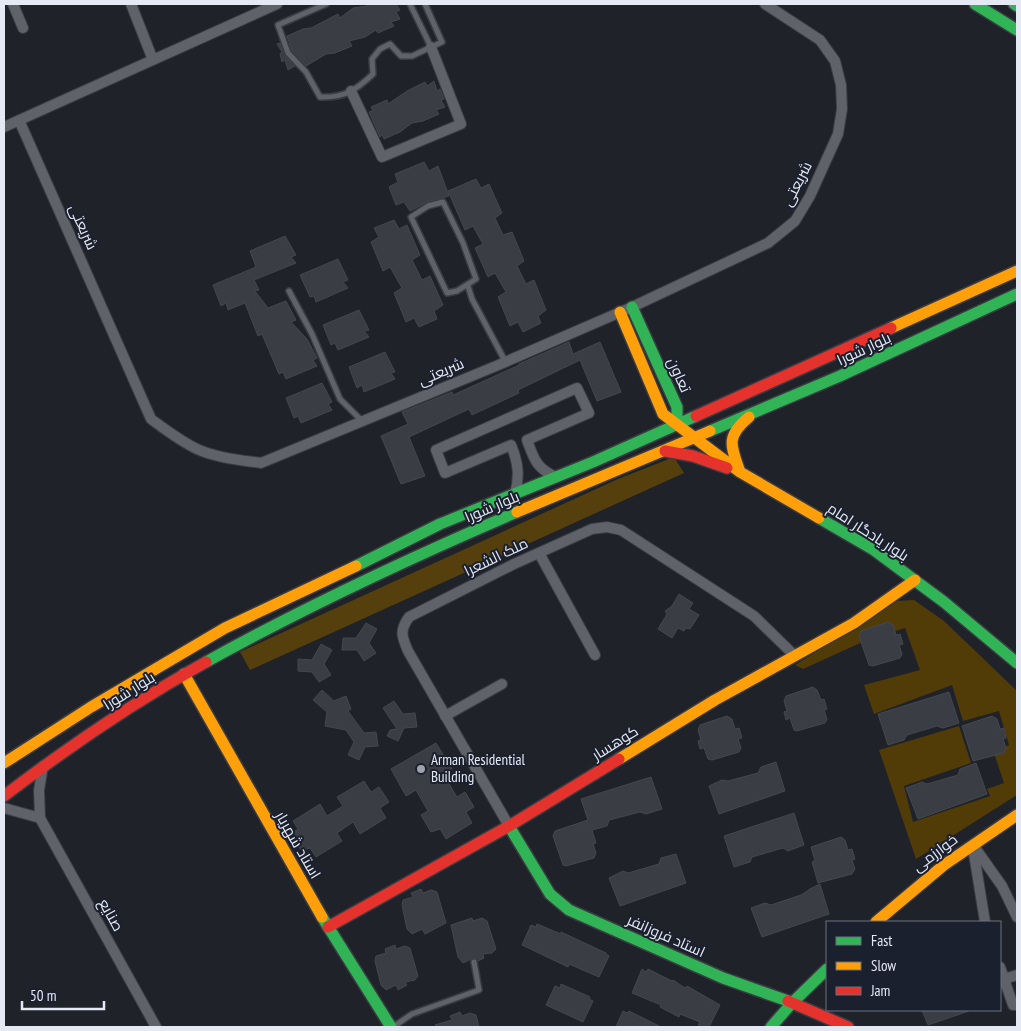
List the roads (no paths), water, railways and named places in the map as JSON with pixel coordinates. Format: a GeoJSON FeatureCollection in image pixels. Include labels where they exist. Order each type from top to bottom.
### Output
{"type":"FeatureCollection","features":[{"type":"Feature","properties":{"kind":"street"},"geometry":{"type":"LineString","coordinates":[[13,4],[24,28]]}},
{"type":"Feature","properties":{"kind":"street"},"geometry":{"type":"LineString","coordinates":[[131,4],[153,60]]}},
{"type":"Feature","properties":{"kind":"street"},"geometry":{"type":"LineString","coordinates":[[4,127],[277,4]]}},
{"type":"Feature","properties":{"kind":"street","name":"شریعتی"},"geometry":{"type":"LineString","coordinates":[[19,120],[151,418],[170,433],[198,449],[225,458],[261,463],[506,362],[632,307],[768,243],[795,221],[810,196],[838,134],[842,109],[841,85],[835,61],[820,40],[765,4]]}},
{"type":"Feature","properties":{"kind":"street"},"geometry":{"type":"LineString","coordinates":[[975,4],[1017,30]]}},
{"type":"Feature","properties":{"kind":"street"},"geometry":{"type":"LineString","coordinates":[[352,91],[382,157],[461,124],[430,47]]}},
{"type":"Feature","properties":{"kind":"street","name":"بلوار شورا"},"geometry":{"type":"LineString","coordinates":[[4,763],[91,707],[225,628],[320,584],[440,524],[556,477],[1017,271]]}},
{"type":"Feature","properties":{"kind":"street","name":"بلوار شورا"},"geometry":{"type":"LineString","coordinates":[[4,796],[43,766],[98,729],[184,674],[256,634],[452,540],[840,376],[1017,294]]}},
{"type":"Feature","properties":{"kind":"street","name":"تعاون"},"geometry":{"type":"LineString","coordinates":[[632,307],[677,407],[676,424]]}},
{"type":"Feature","properties":{"kind":"street","name":"تعاون"},"geometry":{"type":"LineString","coordinates":[[620,312],[663,414],[676,424]]}},
{"type":"Feature","properties":{"kind":"street"},"geometry":{"type":"LineString","coordinates":[[577,388],[590,413],[527,440],[445,473],[436,450],[577,388]]}},
{"type":"Feature","properties":{"kind":"street"},"geometry":{"type":"LineString","coordinates":[[740,472],[730,444],[738,426],[755,412]]}},
{"type":"Feature","properties":{"kind":"street","name":"بلوار یادگار امام"},"geometry":{"type":"LineString","coordinates":[[676,424],[740,472],[874,550],[944,602],[1017,664]]}},
{"type":"Feature","properties":{"kind":"street"},"geometry":{"type":"LineString","coordinates":[[527,440],[535,462],[544,472],[556,477]]}},
{"type":"Feature","properties":{"kind":"street"},"geometry":{"type":"LineString","coordinates":[[511,445],[518,462],[518,484],[515,494]]}},
{"type":"Feature","properties":{"kind":"street"},"geometry":{"type":"LineString","coordinates":[[665,451],[693,456],[740,472]]}},
{"type":"Feature","properties":{"kind":"street","name":"ملک الشعرا"},"geometry":{"type":"LineString","coordinates":[[509,826],[408,652],[403,640],[402,627],[409,617],[539,553],[592,529],[607,527],[621,530],[754,616],[795,656]]}},
{"type":"Feature","properties":{"kind":"street"},"geometry":{"type":"LineString","coordinates":[[539,553],[595,655]]}},
{"type":"Feature","properties":{"kind":"street","name":"کوهسار"},"geometry":{"type":"LineString","coordinates":[[328,927],[509,826],[715,700],[854,623],[915,580]]}},
{"type":"Feature","properties":{"kind":"street","name":"استاد شهریار"},"geometry":{"type":"LineString","coordinates":[[184,674],[328,927],[392,1027]]}},
{"type":"Feature","properties":{"kind":"street"},"geometry":{"type":"LineString","coordinates":[[446,716],[502,684]]}},
{"type":"Feature","properties":{"kind":"street"},"geometry":{"type":"LineString","coordinates":[[4,808],[40,818],[39,790],[43,766]]}},
{"type":"Feature","properties":{"kind":"street","name":"خوارزمی"},"geometry":{"type":"LineString","coordinates":[[877,921],[950,860],[1017,815]]}},
{"type":"Feature","properties":{"kind":"street","name":"صنایع"},"geometry":{"type":"LineString","coordinates":[[40,818],[156,1027]]}},
{"type":"Feature","properties":{"kind":"street","name":"استاد فروزانفر"},"geometry":{"type":"LineString","coordinates":[[509,826],[550,894],[569,910],[723,978],[792,1003],[848,1027]]}},
{"type":"Feature","properties":{"kind":"street"},"geometry":{"type":"LineString","coordinates":[[972,845],[1002,886],[1017,917]]}},
{"type":"Feature","properties":{"kind":"street"},"geometry":{"type":"LineString","coordinates":[[972,845],[984,921]]}},
{"type":"Feature","properties":{"kind":"street"},"geometry":{"type":"LineString","coordinates":[[771,1027],[792,1003],[826,970]]}},
{"type":"Feature","properties":{"kind":"street"},"geometry":{"type":"LineString","coordinates":[[1001,970],[1013,1005],[1017,1005]]}},
{"type":"Feature","properties":{"kind":"street"},"geometry":{"type":"LineString","coordinates":[[1004,979],[1017,975]]}},
{"type":"Feature","properties":{"kind":"lane"},"geometry":{"type":"LineString","coordinates":[[326,4],[278,25],[288,53],[306,72],[320,98],[331,98],[356,90],[373,74],[372,59],[380,49],[390,44],[401,56],[412,56],[442,42],[425,4]]}},
{"type":"Feature","properties":{"kind":"lane"},"geometry":{"type":"LineString","coordinates":[[410,4],[430,47]]}},
{"type":"Feature","properties":{"kind":"lane"},"geometry":{"type":"LineString","coordinates":[[442,202],[463,243],[476,279],[468,286],[457,292],[447,293],[411,217],[428,206],[442,202]]}},
{"type":"Feature","properties":{"kind":"lane"},"geometry":{"type":"LineString","coordinates":[[468,286],[472,299],[506,362]]}},
{"type":"Feature","properties":{"kind":"lane"},"geometry":{"type":"LineString","coordinates":[[289,291],[312,334],[340,399],[362,422]]}},
{"type":"Feature","properties":{"kind":"lane"},"geometry":{"type":"LineString","coordinates":[[392,1027],[412,1014],[479,990],[474,962]]}},
{"type":"Feature","properties":{"kind":"place","name":"Arman Residential Building"},"geometry":{"type":"Point","coordinates":[421,769]}}]}
